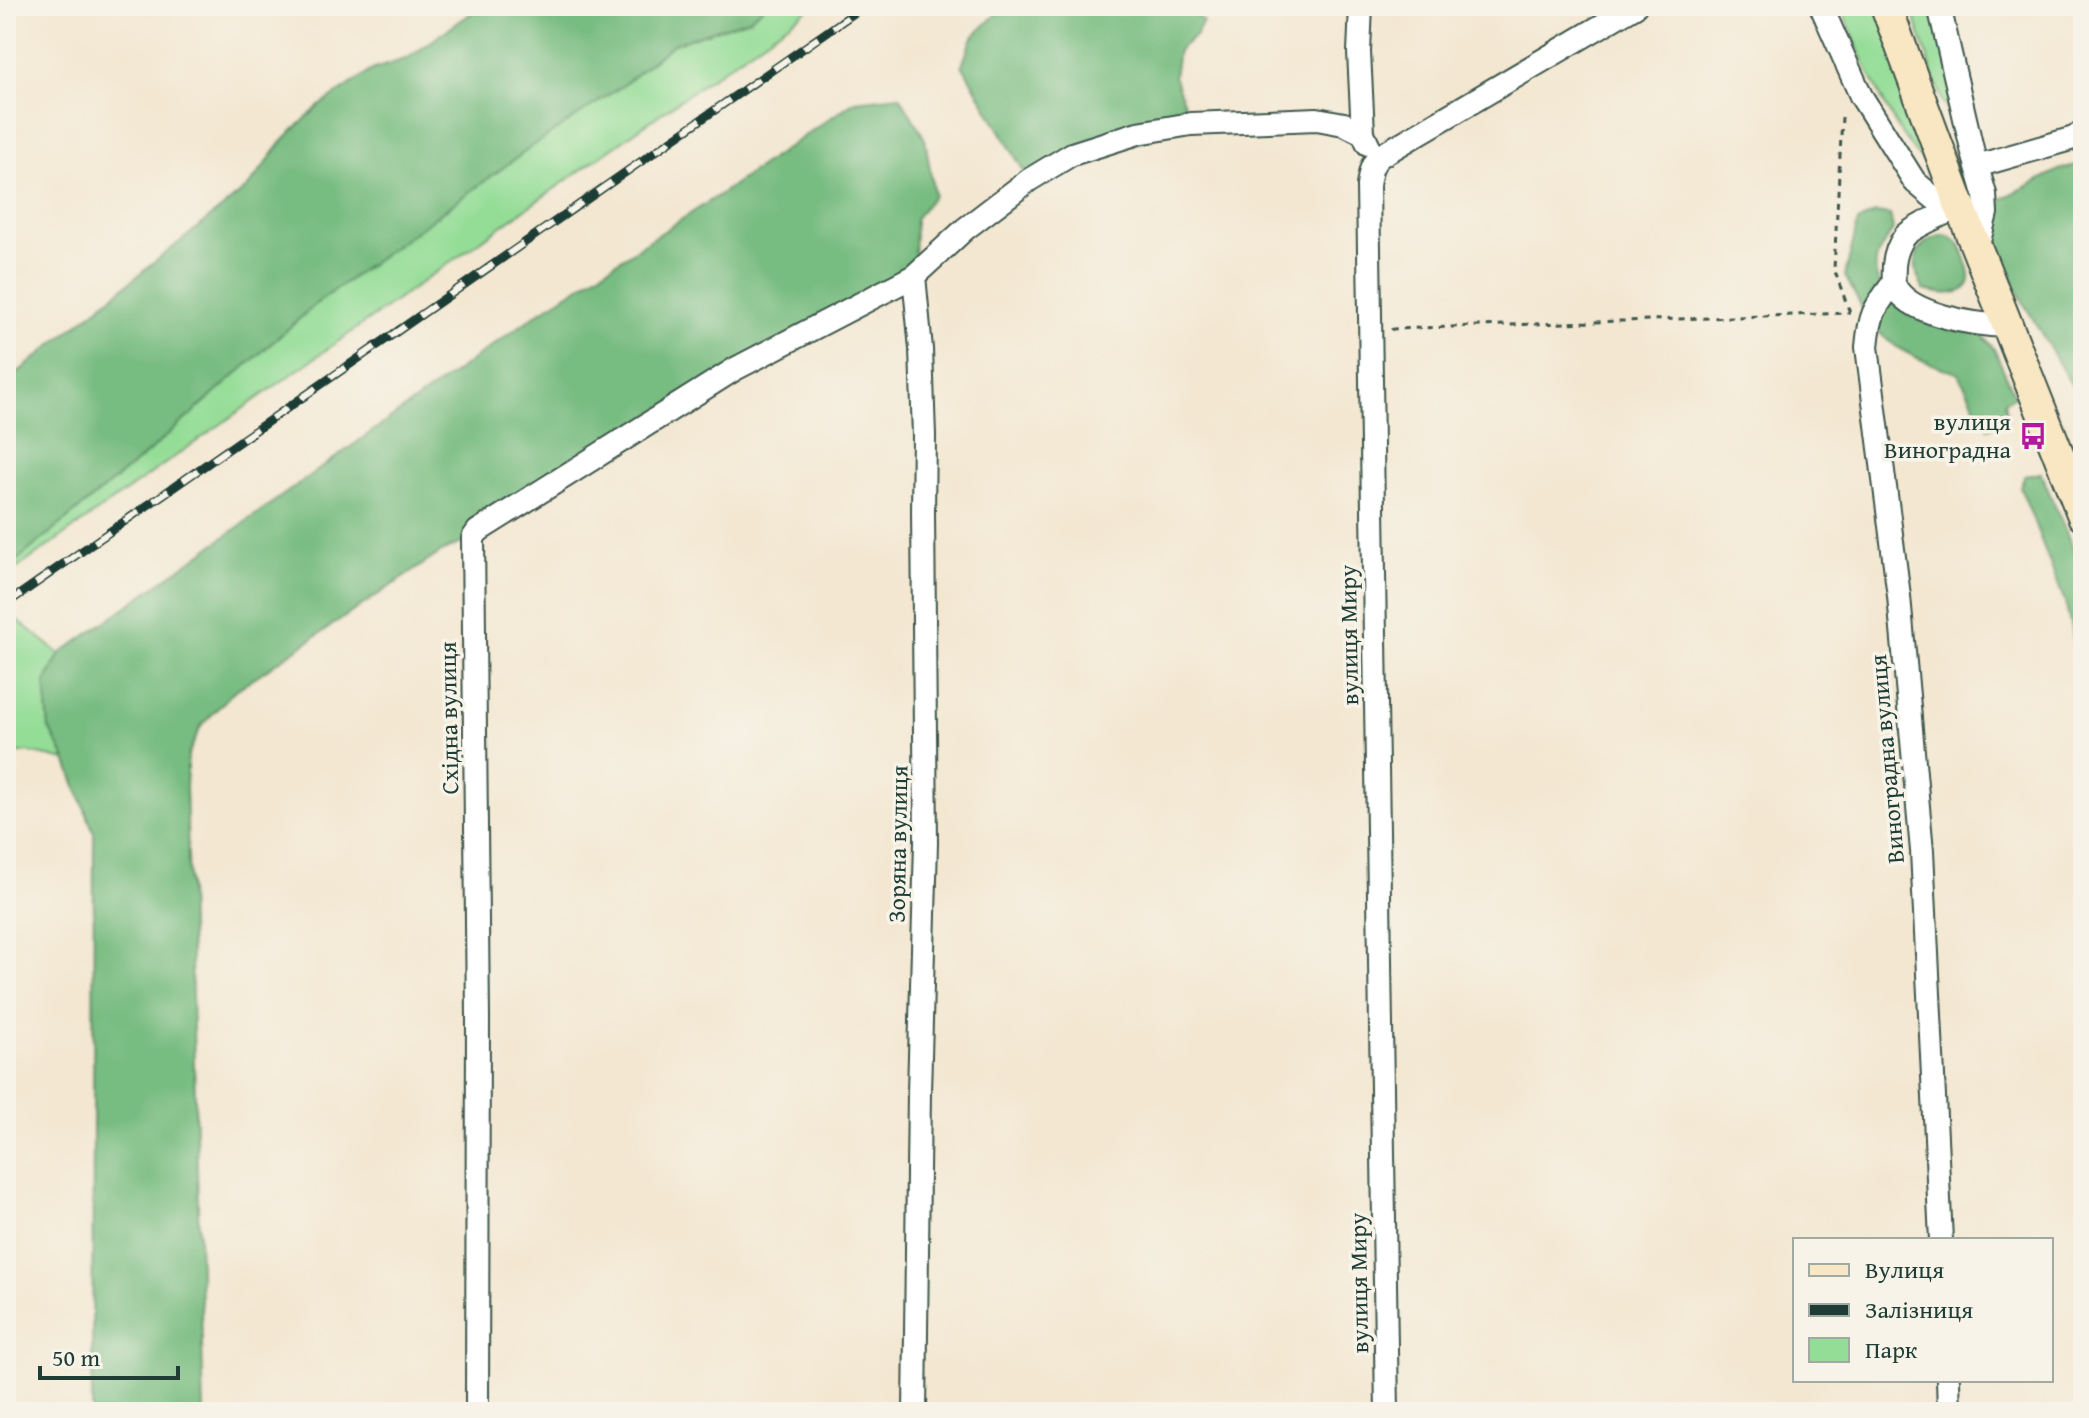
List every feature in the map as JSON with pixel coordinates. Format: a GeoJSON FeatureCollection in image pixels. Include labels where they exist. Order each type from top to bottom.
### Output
{"type":"FeatureCollection","features":[{"type":"Feature","properties":{"kind":"main road"},"geometry":{"type":"LineString","coordinates":[[1886,6],[1960,206],[2083,516]]}},
{"type":"Feature","properties":{"kind":"street"},"geometry":{"type":"LineString","coordinates":[[1361,6],[1359,52],[1363,133],[1376,159],[1635,6]]}},
{"type":"Feature","properties":{"kind":"street"},"geometry":{"type":"LineString","coordinates":[[1821,6],[1861,96],[1915,182],[1934,198],[1960,206]]}},
{"type":"Feature","properties":{"kind":"street"},"geometry":{"type":"LineString","coordinates":[[1939,6],[1985,194],[1986,213],[1977,249]]}},
{"type":"Feature","properties":{"kind":"street"},"geometry":{"type":"LineString","coordinates":[[914,276],[965,229],[1029,180],[1072,154],[1138,133],[1191,124],[1317,119],[1344,124],[1363,133]]}},
{"type":"Feature","properties":{"kind":"street"},"geometry":{"type":"LineString","coordinates":[[1977,166],[2074,138],[2083,132]]}},
{"type":"Feature","properties":{"kind":"street","name":"вулиця Миру"},"geometry":{"type":"LineString","coordinates":[[1376,159],[1368,186],[1387,1412]]}},
{"type":"Feature","properties":{"kind":"street"},"geometry":{"type":"LineString","coordinates":[[1960,206],[1905,237],[1895,256],[1894,282],[1902,295],[1941,317],[2007,326]]}},
{"type":"Feature","properties":{"kind":"street","name":"Східна вулиця"},"geometry":{"type":"LineString","coordinates":[[477,1412],[478,1002],[473,538],[478,531],[735,369],[914,276]]}},
{"type":"Feature","properties":{"kind":"street","name":"Зоряна вулиця"},"geometry":{"type":"LineString","coordinates":[[914,276],[921,349],[924,436],[926,828],[915,1412]]}},
{"type":"Feature","properties":{"kind":"street","name":"Виноградна вулиця"},"geometry":{"type":"LineString","coordinates":[[1894,282],[1876,306],[1870,320],[1867,347],[1899,596],[1922,851],[1941,1238]]}},
{"type":"Feature","properties":{"kind":"street"},"geometry":{"type":"LineString","coordinates":[[1948,1382],[1949,1412]]}},
{"type":"Feature","properties":{"kind":"path"},"geometry":{"type":"LineString","coordinates":[[1371,346],[1393,329],[1850,313],[1834,269],[1842,117]]}},
{"type":"Feature","properties":{"kind":"green space"},"geometry":{"type":"Polygon","coordinates":[[[481,6],[765,6],[749,19],[673,44],[622,86],[537,143],[317,303],[145,455],[6,569],[6,382],[248,187],[285,138],[318,107],[372,70],[408,58],[481,6]]]}},
{"type":"Feature","properties":{"kind":"green space"},"geometry":{"type":"Polygon","coordinates":[[[765,6],[813,6],[6,576],[6,569],[145,455],[317,303],[537,143],[622,86],[673,44],[749,19],[765,6]]]}},
{"type":"Feature","properties":{"kind":"green space"},"geometry":{"type":"Polygon","coordinates":[[[1004,6],[1186,6],[1203,21],[1196,35],[1178,50],[1174,76],[1191,124],[1029,180],[962,65],[973,37],[1004,6]]]}},
{"type":"Feature","properties":{"kind":"green space"},"geometry":{"type":"Polygon","coordinates":[[[1841,6],[1877,6],[1937,169],[1909,145],[1895,123],[1841,6]]]}},
{"type":"Feature","properties":{"kind":"green space"},"geometry":{"type":"Polygon","coordinates":[[[1911,6],[1939,6],[1974,187],[1950,114],[1943,104],[1911,6]]]}},
{"type":"Feature","properties":{"kind":"green space"},"geometry":{"type":"Polygon","coordinates":[[[900,96],[925,139],[934,195],[915,219],[914,276],[735,369],[473,538],[443,551],[233,692],[201,726],[188,755],[186,786],[204,1412],[92,1412],[94,833],[66,760],[49,728],[45,682],[60,654],[537,314],[719,195],[855,101],[900,96]]]}},
{"type":"Feature","properties":{"kind":"green space"},"geometry":{"type":"Polygon","coordinates":[[[2083,163],[2083,405],[2018,293],[1994,241],[2002,199],[2059,170],[2083,163]]]}},
{"type":"Feature","properties":{"kind":"green space"},"geometry":{"type":"Polygon","coordinates":[[[1875,213],[1890,215],[1893,230],[1877,257],[1879,284],[1887,296],[1910,314],[1937,326],[1981,333],[1994,349],[2015,396],[2005,401],[2008,420],[1988,428],[1959,374],[1898,348],[1875,328],[1865,314],[1845,276],[1858,222],[1875,213]]]}},
{"type":"Feature","properties":{"kind":"green space"},"geometry":{"type":"Polygon","coordinates":[[[1945,235],[1957,241],[1962,249],[1970,274],[1969,283],[1959,292],[1924,290],[1917,272],[1917,255],[1927,242],[1945,235]]]}},
{"type":"Feature","properties":{"kind":"green space"},"geometry":{"type":"Polygon","coordinates":[[[2041,473],[2083,572],[2083,679],[2065,602],[2020,486],[2025,476],[2041,473]]]}},
{"type":"Feature","properties":{"kind":"green space"},"geometry":{"type":"Polygon","coordinates":[[[6,611],[60,654],[45,682],[49,728],[66,760],[28,752],[6,755],[6,611]]]}},
{"type":"Feature","properties":{"kind":"railway"},"geometry":{"type":"LineString","coordinates":[[6,604],[864,6]]}},
{"type":"Feature","properties":{"kind":"place","name":"вулиця Виноградна"},"geometry":{"type":"Point","coordinates":[2033,436]}}]}
